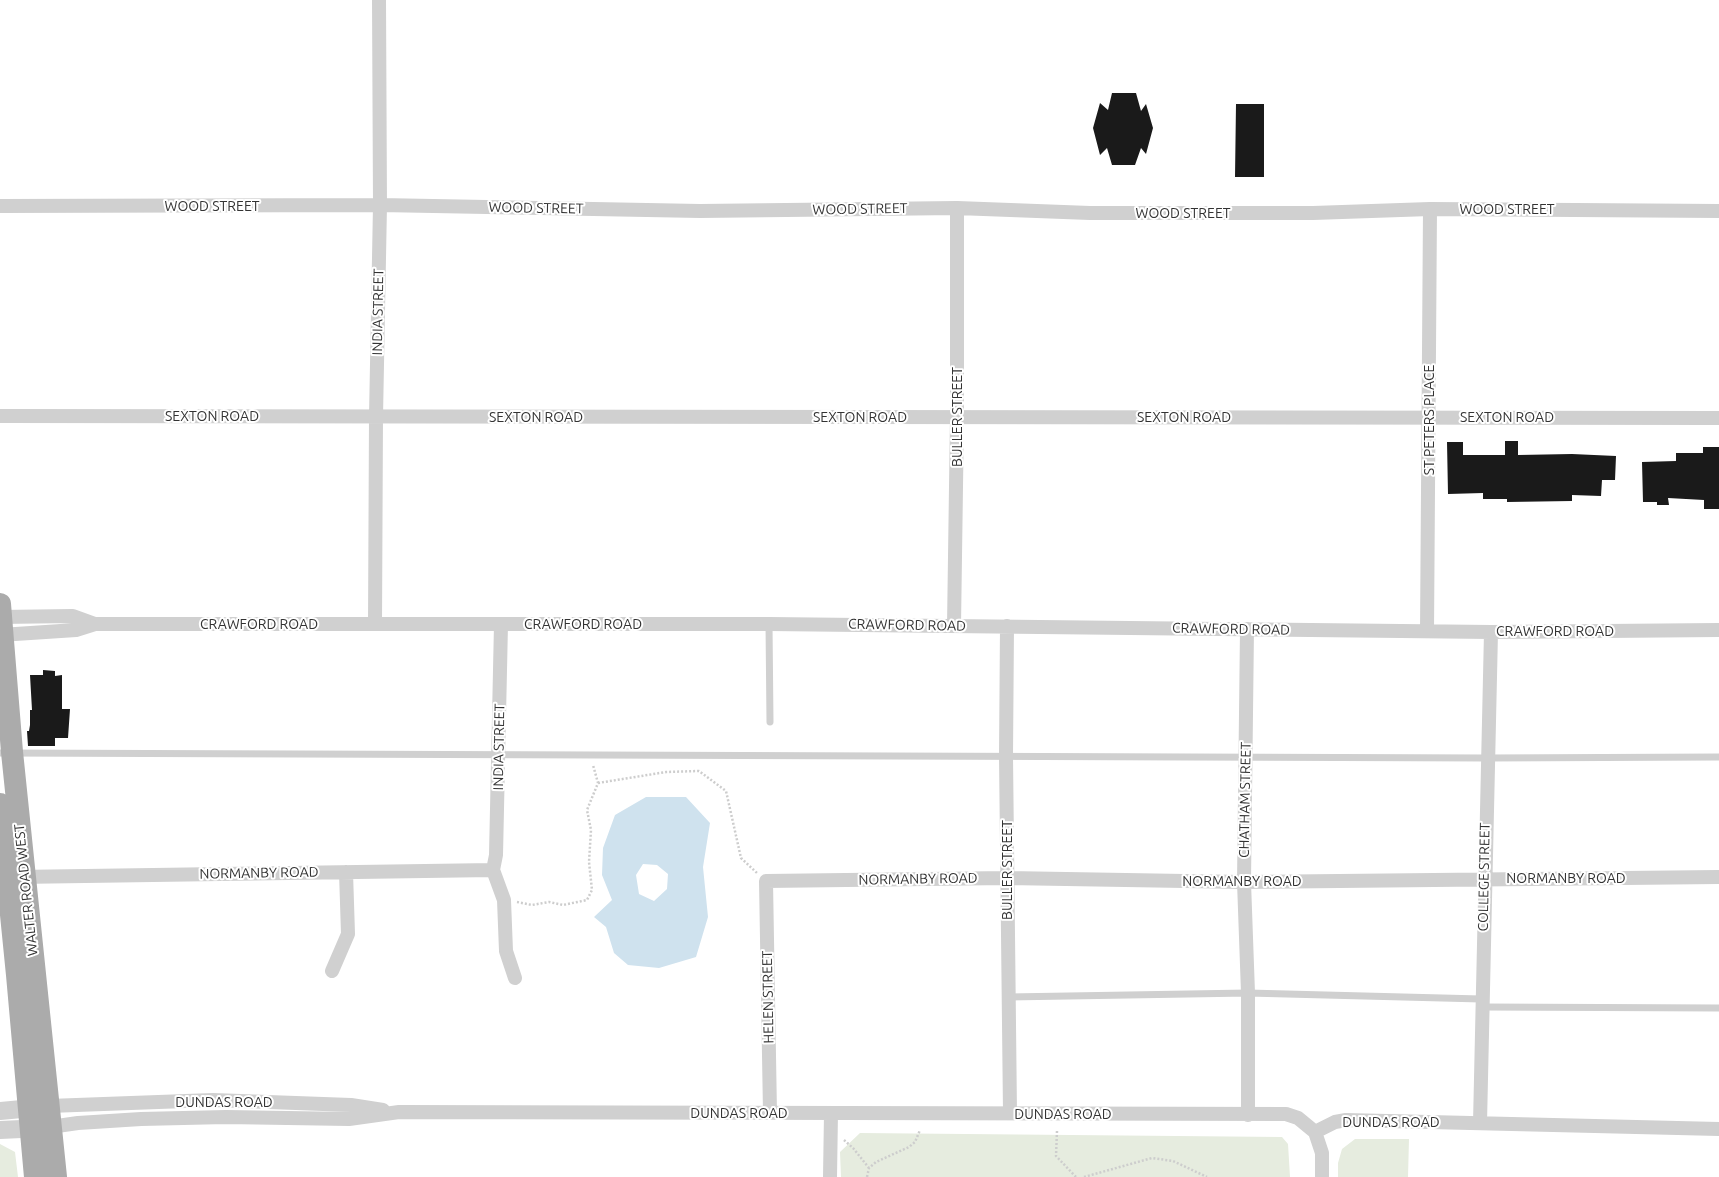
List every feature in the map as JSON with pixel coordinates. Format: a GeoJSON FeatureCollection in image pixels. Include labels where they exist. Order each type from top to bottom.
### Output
{"type":"FeatureCollection","features":[{"type":"Feature","properties":{"kind":"main road","name":"WALTER ROAD WEST"},"geometry":{"type":"LineString","coordinates":[[1,622],[11,877]]}},
{"type":"Feature","properties":{"kind":"main road","name":"WALTER ROAD WEST"},"geometry":{"type":"LineString","coordinates":[[0,804],[44,1076],[39,1117],[35,1177]]}},
{"type":"Feature","properties":{"kind":"main road","name":"WALTER ROAD WEST"},"geometry":{"type":"LineString","coordinates":[[39,1117],[56,1177]]}},
{"type":"Feature","properties":{"kind":"street","name":"INDIA STREET"},"geometry":{"type":"LineString","coordinates":[[375,624],[376,417],[380,205],[379,0]]}},
{"type":"Feature","properties":{"kind":"street","name":"WOOD STREET"},"geometry":{"type":"LineString","coordinates":[[0,206],[380,205],[700,211],[957,208],[1090,213],[1313,213],[1430,209],[1719,211]]}},
{"type":"Feature","properties":{"kind":"street","name":"BULLER STREET"},"geometry":{"type":"LineString","coordinates":[[954,626],[957,417],[957,208]]}},
{"type":"Feature","properties":{"kind":"street","name":"ST PETERS PLACE"},"geometry":{"type":"LineString","coordinates":[[1426,631],[1430,209]]}},
{"type":"Feature","properties":{"kind":"street","name":"SEXTON ROAD"},"geometry":{"type":"LineString","coordinates":[[0,416],[1719,418]]}},
{"type":"Feature","properties":{"kind":"street","name":"CRAWFORD ROAD"},"geometry":{"type":"LineString","coordinates":[[1,622],[73,616],[95,624],[769,624],[1491,632],[1719,630]]}},
{"type":"Feature","properties":{"kind":"street","name":"INDIA STREET"},"geometry":{"type":"LineString","coordinates":[[493,870],[496,855],[501,624]]}},
{"type":"Feature","properties":{"kind":"street","name":"BULLER STREET"},"geometry":{"type":"LineString","coordinates":[[1007,626],[1006,756],[1010,1113]]}},
{"type":"Feature","properties":{"kind":"street","name":"CHATHAM STREET"},"geometry":{"type":"LineString","coordinates":[[1247,629],[1244,882],[1248,993],[1248,1115]]}},
{"type":"Feature","properties":{"kind":"street","name":"COLLEGE STREET"},"geometry":{"type":"LineString","coordinates":[[1480,1123],[1484,879],[1491,632]]}},
{"type":"Feature","properties":{"kind":"street","name":"NORMANBY ROAD"},"geometry":{"type":"LineString","coordinates":[[11,877],[493,870]]}},
{"type":"Feature","properties":{"kind":"street"},"geometry":{"type":"LineString","coordinates":[[493,870],[504,900],[506,951],[515,978]]}},
{"type":"Feature","properties":{"kind":"street"},"geometry":{"type":"LineString","coordinates":[[332,971],[348,934],[346,872]]}},
{"type":"Feature","properties":{"kind":"street","name":"NORMANBY ROAD"},"geometry":{"type":"LineString","coordinates":[[766,882],[1007,878],[1244,882],[1719,877]]}},
{"type":"Feature","properties":{"kind":"street","name":"HELEN STREET"},"geometry":{"type":"LineString","coordinates":[[766,882],[770,1114]]}},
{"type":"Feature","properties":{"kind":"street","name":"DUNDAS ROAD"},"geometry":{"type":"LineString","coordinates":[[39,1117],[214,1100],[351,1105],[399,1112],[1286,1114],[1298,1118],[1315,1132],[1335,1122],[1346,1120],[1719,1129]]}},
{"type":"Feature","properties":{"kind":"street"},"geometry":{"type":"LineString","coordinates":[[0,1111],[39,1117]]}},
{"type":"Feature","properties":{"kind":"street","name":"DUNDAS ROAD"},"geometry":{"type":"LineString","coordinates":[[39,1117],[78,1123],[210,1117],[349,1119],[399,1112]]}},
{"type":"Feature","properties":{"kind":"street"},"geometry":{"type":"LineString","coordinates":[[830,1177],[831,1113]]}},
{"type":"Feature","properties":{"kind":"street"},"geometry":{"type":"LineString","coordinates":[[0,1130],[39,1117]]}},
{"type":"Feature","properties":{"kind":"street"},"geometry":{"type":"LineString","coordinates":[[1315,1132],[1322,1153],[1322,1177]]}},
{"type":"Feature","properties":{"kind":"lane"},"geometry":{"type":"LineString","coordinates":[[769,624],[770,722]]}},
{"type":"Feature","properties":{"kind":"lane"},"geometry":{"type":"LineString","coordinates":[[6,752],[499,754],[590,756],[1487,758],[1719,757]]}},
{"type":"Feature","properties":{"kind":"lane"},"geometry":{"type":"LineString","coordinates":[[1008,997],[1248,993],[1482,1003],[1719,1008]]}},
{"type":"Feature","properties":{"kind":"path"},"geometry":{"type":"LineString","coordinates":[[504,900],[532,905],[549,902],[563,905],[587,900],[592,890],[589,862],[591,830],[587,810],[598,783],[590,756]]}},
{"type":"Feature","properties":{"kind":"path"},"geometry":{"type":"LineString","coordinates":[[598,783],[666,772],[699,771],[726,791],[741,858],[766,882]]}},
{"type":"Feature","properties":{"kind":"path"},"geometry":{"type":"LineString","coordinates":[[867,1177],[869,1168],[885,1156],[909,1147],[918,1138],[920,1130]]}},
{"type":"Feature","properties":{"kind":"path"},"geometry":{"type":"LineString","coordinates":[[1057,1132],[1056,1156],[1076,1177]]}},
{"type":"Feature","properties":{"kind":"path"},"geometry":{"type":"LineString","coordinates":[[842,1139],[853,1148],[869,1168]]}},
{"type":"Feature","properties":{"kind":"path"},"geometry":{"type":"LineString","coordinates":[[1084,1177],[1152,1158],[1173,1161],[1206,1177]]}},
{"type":"Feature","properties":{"kind":"shaded area"},"geometry":{"type":"Polygon","coordinates":[[[860,1133],[1282,1137],[1288,1144],[1290,1177],[841,1177],[840,1152],[860,1133]]]}},
{"type":"Feature","properties":{"kind":"shaded area"},"geometry":{"type":"Polygon","coordinates":[[[1355,1139],[1409,1139],[1408,1177],[1338,1177],[1338,1163],[1342,1149],[1355,1139]]]}},
{"type":"Feature","properties":{"kind":"shaded area"},"geometry":{"type":"Polygon","coordinates":[[[0,1144],[15,1152],[18,1177],[0,1177],[0,1144]]]}},
{"type":"Feature","properties":{"kind":"water"},"geometry":{"type":"Polygon","coordinates":[[[646,797],[686,797],[710,823],[703,867],[708,917],[696,957],[659,968],[628,965],[614,953],[606,927],[594,917],[612,900],[602,875],[603,848],[615,815],[646,797]],[[643,864],[636,875],[639,894],[654,901],[667,889],[668,874],[657,865],[643,864]]]}},
{"type":"Feature","properties":{"kind":"building"},"geometry":{"type":"Polygon","coordinates":[[[1112,93],[1136,93],[1141,111],[1146,104],[1153,128],[1146,154],[1141,148],[1135,165],[1112,165],[1107,148],[1100,155],[1093,128],[1100,103],[1108,110],[1112,93]]]}},
{"type":"Feature","properties":{"kind":"building"},"geometry":{"type":"Polygon","coordinates":[[[1236,104],[1264,104],[1264,177],[1235,177],[1236,104]]]}},
{"type":"Feature","properties":{"kind":"building"},"geometry":{"type":"Polygon","coordinates":[[[1505,441],[1518,441],[1518,455],[1572,454],[1616,456],[1615,480],[1602,480],[1601,496],[1572,495],[1572,501],[1507,502],[1507,499],[1483,499],[1483,493],[1448,494],[1447,442],[1463,442],[1463,455],[1505,455],[1505,441]]]}},
{"type":"Feature","properties":{"kind":"building"},"geometry":{"type":"Polygon","coordinates":[[[1703,447],[1719,447],[1719,509],[1704,509],[1704,500],[1668,498],[1669,505],[1657,505],[1657,502],[1643,502],[1642,462],[1676,461],[1676,453],[1703,453],[1703,447]]]}},
{"type":"Feature","properties":{"kind":"building"},"geometry":{"type":"Polygon","coordinates":[[[43,670],[55,671],[55,676],[62,675],[62,709],[70,709],[68,738],[55,738],[55,746],[28,746],[27,731],[29,731],[30,725],[30,710],[32,710],[30,675],[43,675],[43,670]]]}}]}
